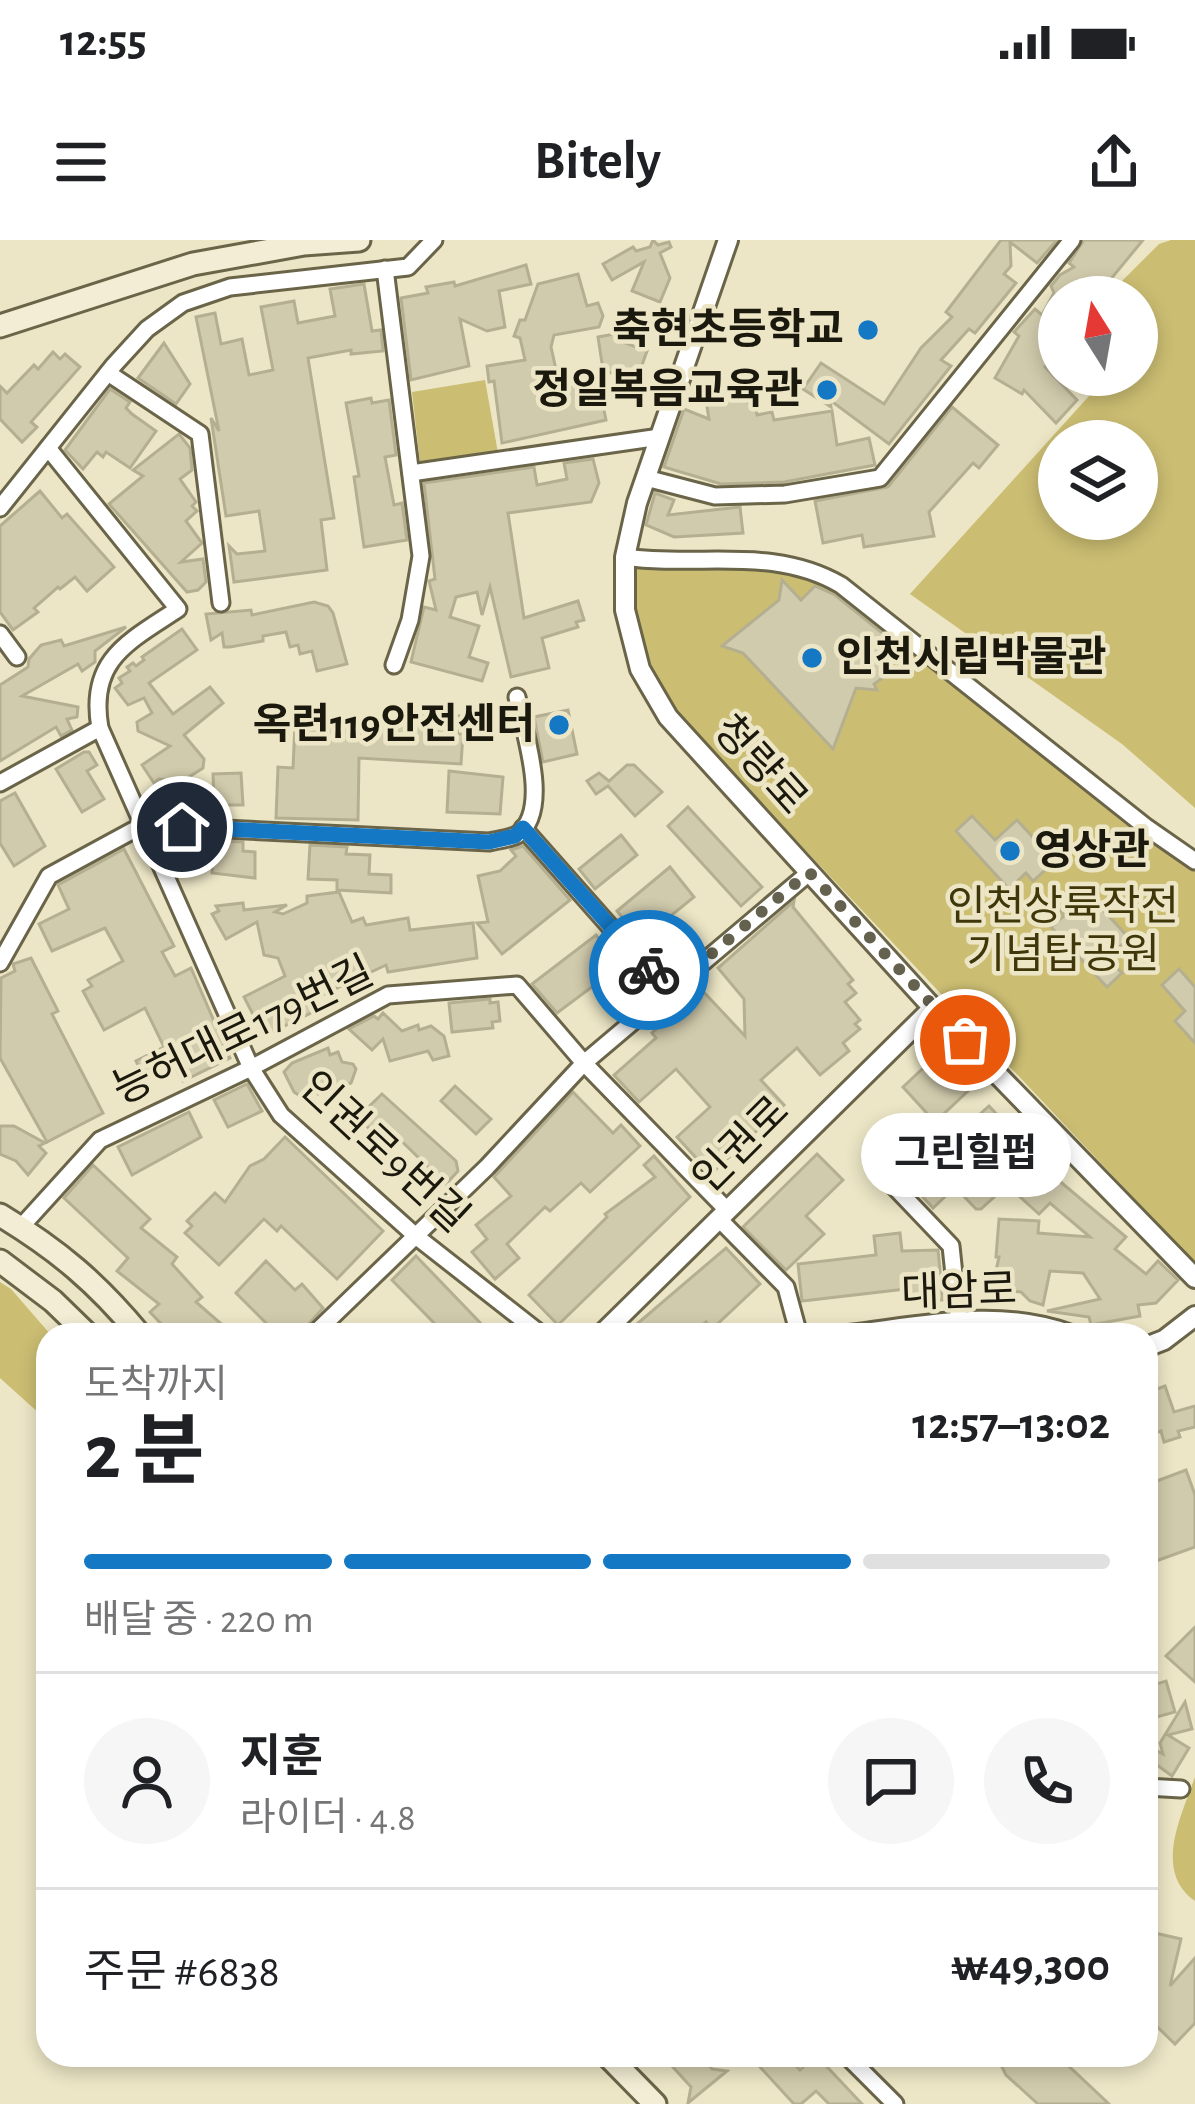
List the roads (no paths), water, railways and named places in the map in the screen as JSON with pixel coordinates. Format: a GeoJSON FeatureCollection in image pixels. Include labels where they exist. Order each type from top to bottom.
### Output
{"type":"FeatureCollection","features":[{"type":"Feature","properties":{"kind":"main road"},"geometry":{"type":"LineString","coordinates":[[0,326],[193,264],[304,244],[359,240]]}},
{"type":"Feature","properties":{"kind":"main road"},"geometry":{"type":"LineString","coordinates":[[0,1215],[50,1245],[104,1291],[130,1323]]}},
{"type":"Feature","properties":{"kind":"main road"},"geometry":{"type":"LineString","coordinates":[[0,1261],[76,1323]]}},
{"type":"Feature","properties":{"kind":"main road"},"geometry":{"type":"LineString","coordinates":[[620,2067],[655,2104]]}},
{"type":"Feature","properties":{"kind":"street"},"geometry":{"type":"LineString","coordinates":[[0,508],[147,328],[183,303],[230,286],[408,267],[434,240]]}},
{"type":"Feature","properties":{"kind":"street","name":"청량로"},"geometry":{"type":"LineString","coordinates":[[728,240],[646,478],[625,557],[626,610],[640,669],[668,717],[932,1008],[1195,1278]]}},
{"type":"Feature","properties":{"kind":"street"},"geometry":{"type":"LineString","coordinates":[[646,478],[715,496],[785,494],[880,478],[1072,240]]}},
{"type":"Feature","properties":{"kind":"street"},"geometry":{"type":"LineString","coordinates":[[385,269],[421,556],[410,620],[394,664]]}},
{"type":"Feature","properties":{"kind":"street"},"geometry":{"type":"LineString","coordinates":[[108,373],[200,434],[221,603]]}},
{"type":"Feature","properties":{"kind":"street"},"geometry":{"type":"LineString","coordinates":[[410,472],[660,437]]}},
{"type":"Feature","properties":{"kind":"street","name":"인권로9번길"},"geometry":{"type":"LineString","coordinates":[[48,448],[178,609],[118,651],[100,675],[96,706],[100,728],[251,1068],[281,1115],[417,1237],[527,1323]]}},
{"type":"Feature","properties":{"kind":"street"},"geometry":{"type":"LineString","coordinates":[[625,557],[659,562],[790,562],[820,573],[1195,861]]}},
{"type":"Feature","properties":{"kind":"street"},"geometry":{"type":"LineString","coordinates":[[0,634],[17,657]]}},
{"type":"Feature","properties":{"kind":"street"},"geometry":{"type":"LineString","coordinates":[[0,962],[49,876],[143,825],[489,842],[515,836],[531,819],[537,799],[517,697]]}},
{"type":"Feature","properties":{"kind":"street"},"geometry":{"type":"LineString","coordinates":[[0,783],[100,728]]}},
{"type":"Feature","properties":{"kind":"street"},"geometry":{"type":"LineString","coordinates":[[523,828],[667,991]]}},
{"type":"Feature","properties":{"kind":"street"},"geometry":{"type":"LineString","coordinates":[[326,1323],[417,1237],[584,1063],[809,872]]}},
{"type":"Feature","properties":{"kind":"street","name":"능허대로179번길"},"geometry":{"type":"LineString","coordinates":[[21,1227],[100,1140],[388,995],[517,985],[785,1287],[796,1323]]}},
{"type":"Feature","properties":{"kind":"street","name":"인권로"},"geometry":{"type":"LineString","coordinates":[[613,1323],[932,1008]]}},
{"type":"Feature","properties":{"kind":"street"},"geometry":{"type":"LineString","coordinates":[[888,1180],[951,1246],[958,1322]]}},
{"type":"Feature","properties":{"kind":"street"},"geometry":{"type":"LineString","coordinates":[[1158,1342],[1195,1316]]}},
{"type":"Feature","properties":{"kind":"street","name":"대암로"},"geometry":{"type":"LineString","coordinates":[[950,1323],[995,1318],[1031,1323]]}},
{"type":"Feature","properties":{"kind":"street"},"geometry":{"type":"LineString","coordinates":[[1158,1788],[1181,1789]]}},
{"type":"Feature","properties":{"kind":"street"},"geometry":{"type":"LineString","coordinates":[[858,2067],[896,2104]]}},
{"type":"Feature","properties":{"kind":"place","name":"축현초등학교"},"geometry":{"type":"Point","coordinates":[868,330]}},
{"type":"Feature","properties":{"kind":"place","name":"정일복음교육관"},"geometry":{"type":"Point","coordinates":[827,390]}},
{"type":"Feature","properties":{"kind":"place","name":"인천시립박물관"},"geometry":{"type":"Point","coordinates":[812,658]}},
{"type":"Feature","properties":{"kind":"place","name":"옥련119안전센터"},"geometry":{"type":"Point","coordinates":[559,725]}},
{"type":"Feature","properties":{"kind":"place","name":"영상관"},"geometry":{"type":"Point","coordinates":[1010,851]}},
{"type":"Feature","properties":{"kind":"place","name":"그린힐펍"},"geometry":{"type":"Point","coordinates":[965,1040]}},
{"type":"Feature","properties":{"kind":"park label","name":"인천상륙작전 기념탑공원"},"geometry":{"type":"Point","coordinates":[1063,931]}}]}
